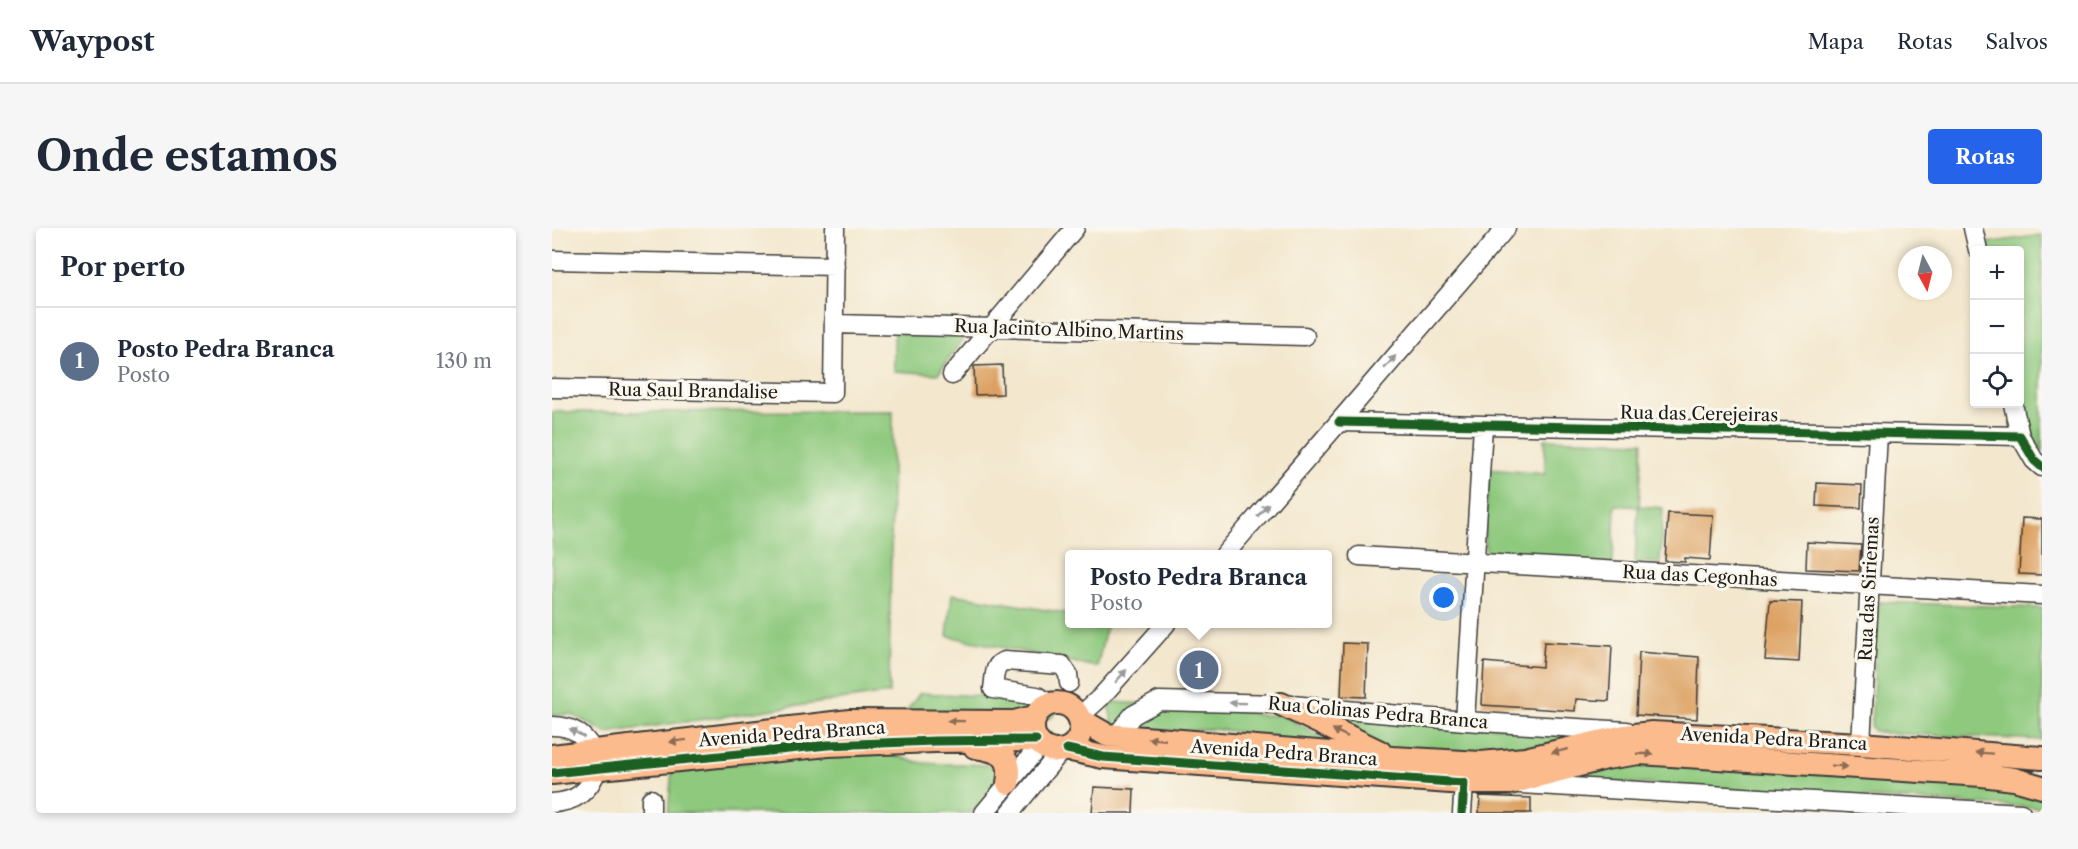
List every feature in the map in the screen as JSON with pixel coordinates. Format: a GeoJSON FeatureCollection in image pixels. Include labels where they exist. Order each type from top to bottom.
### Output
{"type":"FeatureCollection","features":[{"type":"Feature","properties":{"kind":"main road"},"geometry":{"type":"LineString","coordinates":[[1066,704],[1080,719],[1081,729],[1076,742],[1051,746],[1032,726],[1042,710],[1066,704]]}},
{"type":"Feature","properties":{"kind":"main road"},"geometry":{"type":"LineString","coordinates":[[1281,704],[1393,758]]}},
{"type":"Feature","properties":{"kind":"main road","name":"Avenida Pedra Branca"},"geometry":{"type":"LineString","coordinates":[[552,773],[595,760],[850,721],[1014,722],[1042,710]]}},
{"type":"Feature","properties":{"kind":"main road","name":"Avenida Pedra Branca"},"geometry":{"type":"LineString","coordinates":[[1080,719],[1107,735],[1462,763],[1492,763],[1525,759],[1625,736],[1653,733],[1861,744],[2042,758]]}},
{"type":"Feature","properties":{"kind":"main road","name":"Avenida Pedra Branca"},"geometry":{"type":"LineString","coordinates":[[552,756],[595,760],[801,746],[935,741],[1051,746],[1103,757],[1464,783],[1510,783],[1606,758],[1639,753],[1982,775],[2014,779],[2042,788]]}},
{"type":"Feature","properties":{"kind":"main road"},"geometry":{"type":"LineString","coordinates":[[935,741],[999,752],[1006,759],[1010,769],[1008,783]]}},
{"type":"Feature","properties":{"kind":"street"},"geometry":{"type":"LineString","coordinates":[[834,324],[835,228]]}},
{"type":"Feature","properties":{"kind":"street"},"geometry":{"type":"LineString","coordinates":[[952,375],[1075,228]]}},
{"type":"Feature","properties":{"kind":"street"},"geometry":{"type":"LineString","coordinates":[[1229,550],[1506,228]]}},
{"type":"Feature","properties":{"kind":"street"},"geometry":{"type":"LineString","coordinates":[[1973,228],[1977,246]]}},
{"type":"Feature","properties":{"kind":"street"},"geometry":{"type":"LineString","coordinates":[[552,260],[834,266]]}},
{"type":"Feature","properties":{"kind":"street","name":"Rua Jacinto Albino Martins"},"geometry":{"type":"LineString","coordinates":[[834,324],[1305,336]]}},
{"type":"Feature","properties":{"kind":"street","name":"Rua Saul Brandalise"},"geometry":{"type":"LineString","coordinates":[[552,388],[833,393],[834,324]]}},
{"type":"Feature","properties":{"kind":"street"},"geometry":{"type":"LineString","coordinates":[[2014,408],[2020,436],[2034,460],[2042,467]]}},
{"type":"Feature","properties":{"kind":"street","name":"Rua das Cerejeiras"},"geometry":{"type":"LineString","coordinates":[[1339,422],[2020,436]]}},
{"type":"Feature","properties":{"kind":"street"},"geometry":{"type":"LineString","coordinates":[[1465,721],[1483,426]]}},
{"type":"Feature","properties":{"kind":"street","name":"Rua das Siriemas"},"geometry":{"type":"LineString","coordinates":[[1861,744],[1878,434]]}},
{"type":"Feature","properties":{"kind":"street","name":"Rua das Cegonhas"},"geometry":{"type":"LineString","coordinates":[[1359,556],[2042,595]]}},
{"type":"Feature","properties":{"kind":"street"},"geometry":{"type":"LineString","coordinates":[[1080,719],[1162,628]]}},
{"type":"Feature","properties":{"kind":"street"},"geometry":{"type":"LineString","coordinates":[[1042,710],[1037,696],[993,689],[996,666],[1005,661],[1062,665],[1068,674],[1069,683]]}},
{"type":"Feature","properties":{"kind":"street","name":"Rua Colinas Pedra Branca"},"geometry":{"type":"LineString","coordinates":[[1116,736],[1133,715],[1159,701],[1281,704],[1465,721],[1653,733]]}},
{"type":"Feature","properties":{"kind":"street"},"geometry":{"type":"LineString","coordinates":[[552,726],[577,731],[587,739],[595,760],[594,780],[573,805],[565,802],[552,802]]}},
{"type":"Feature","properties":{"kind":"street"},"geometry":{"type":"LineString","coordinates":[[984,813],[1008,783],[1051,746]]}},
{"type":"Feature","properties":{"kind":"street"},"geometry":{"type":"LineString","coordinates":[[1010,813],[1051,746]]}},
{"type":"Feature","properties":{"kind":"street"},"geometry":{"type":"LineString","coordinates":[[1462,813],[1464,783]]}},
{"type":"Feature","properties":{"kind":"street","name":"Avenida Pedra Branca"},"geometry":{"type":"LineString","coordinates":[[1510,783],[1853,808],[2021,813]]}},
{"type":"Feature","properties":{"kind":"green space"},"geometry":{"type":"Polygon","coordinates":[[[2042,235],[2042,452],[2030,432],[2024,405],[2024,246],[1987,246],[1987,243],[2042,235]]]}},
{"type":"Feature","properties":{"kind":"green space"},"geometry":{"type":"Polygon","coordinates":[[[894,327],[970,330],[938,374],[894,371],[894,327]]]}},
{"type":"Feature","properties":{"kind":"green space"},"geometry":{"type":"Polygon","coordinates":[[[893,411],[889,693],[606,733],[571,714],[552,716],[552,412],[893,411]]]}},
{"type":"Feature","properties":{"kind":"green space"},"geometry":{"type":"Polygon","coordinates":[[[1545,439],[1643,442],[1639,506],[1663,508],[1660,563],[1635,562],[1638,507],[1615,505],[1613,565],[1493,556],[1486,551],[1484,538],[1490,469],[1545,474],[1545,439]]]}},
{"type":"Feature","properties":{"kind":"green space"},"geometry":{"type":"Polygon","coordinates":[[[952,594],[1065,613],[1065,628],[1106,628],[1097,667],[947,636],[952,594]]]}},
{"type":"Feature","properties":{"kind":"green space"},"geometry":{"type":"Polygon","coordinates":[[[1879,602],[2042,608],[2042,740],[1874,731],[1871,727],[1879,602]]]}},
{"type":"Feature","properties":{"kind":"green space"},"geometry":{"type":"Polygon","coordinates":[[[920,693],[1059,700],[1062,703],[1052,717],[1041,720],[904,714],[920,693]]]}},
{"type":"Feature","properties":{"kind":"green space"},"geometry":{"type":"Polygon","coordinates":[[[1113,702],[1282,715],[1333,743],[1261,741],[1241,732],[1212,729],[1187,731],[1120,728],[1112,721],[1109,707],[1113,702]]]}},
{"type":"Feature","properties":{"kind":"green space"},"geometry":{"type":"Polygon","coordinates":[[[1321,715],[1586,733],[1518,754],[1387,749],[1321,715]]]}},
{"type":"Feature","properties":{"kind":"green space"},"geometry":{"type":"Polygon","coordinates":[[[891,752],[916,762],[999,767],[999,774],[990,792],[971,813],[668,813],[672,770],[792,758],[891,752]]]}},
{"type":"Feature","properties":{"kind":"green space"},"geometry":{"type":"Polygon","coordinates":[[[1640,761],[2008,784],[2042,792],[2042,808],[1558,779],[1640,761]]]}},
{"type":"Feature","properties":{"kind":"building"},"geometry":{"type":"Polygon","coordinates":[[[1002,365],[1003,394],[975,395],[974,366],[1002,365]]]}},
{"type":"Feature","properties":{"kind":"building"},"geometry":{"type":"Polygon","coordinates":[[[1817,483],[1862,485],[1861,508],[1816,506],[1817,483]]]}},
{"type":"Feature","properties":{"kind":"building"},"geometry":{"type":"Polygon","coordinates":[[[1668,513],[1713,515],[1710,560],[1685,558],[1685,562],[1665,561],[1668,513]]]}},
{"type":"Feature","properties":{"kind":"building"},"geometry":{"type":"Polygon","coordinates":[[[2022,518],[2042,519],[2042,575],[2019,574],[2022,518]]]}},
{"type":"Feature","properties":{"kind":"building"},"geometry":{"type":"Polygon","coordinates":[[[1807,542],[1861,545],[1859,571],[1806,569],[1807,542]]]}},
{"type":"Feature","properties":{"kind":"building"},"geometry":{"type":"Polygon","coordinates":[[[1770,601],[1802,602],[1799,662],[1765,660],[1770,601]]]}},
{"type":"Feature","properties":{"kind":"building"},"geometry":{"type":"Polygon","coordinates":[[[1544,642],[1612,646],[1609,701],[1576,699],[1575,711],[1482,705],[1484,662],[1542,667],[1544,642]]]}},
{"type":"Feature","properties":{"kind":"building"},"geometry":{"type":"Polygon","coordinates":[[[1343,643],[1368,644],[1366,697],[1341,696],[1343,643]]]}},
{"type":"Feature","properties":{"kind":"building"},"geometry":{"type":"Polygon","coordinates":[[[1639,652],[1699,657],[1697,719],[1636,715],[1639,652]]]}},
{"type":"Feature","properties":{"kind":"building"},"geometry":{"type":"Polygon","coordinates":[[[1094,787],[1134,789],[1133,813],[1092,813],[1094,787]]]}},
{"type":"Feature","properties":{"kind":"building"},"geometry":{"type":"Polygon","coordinates":[[[1480,796],[1531,798],[1531,813],[1479,813],[1480,796]]]}},
{"type":"Feature","properties":{"kind":"cycle path"},"geometry":{"type":"LineString","coordinates":[[1339,422],[2020,436],[2034,460],[2042,467]]}},
{"type":"Feature","properties":{"kind":"cycle path"},"geometry":{"type":"LineString","coordinates":[[552,773],[828,745],[1036,740]]}},
{"type":"Feature","properties":{"kind":"cycle path"},"geometry":{"type":"LineString","coordinates":[[1067,749],[1103,757],[1464,783],[1462,813]]}},
{"type":"Feature","properties":{"kind":"place","name":"Posto Pedra Branca"},"geometry":{"type":"Point","coordinates":[1199,670]}}]}
